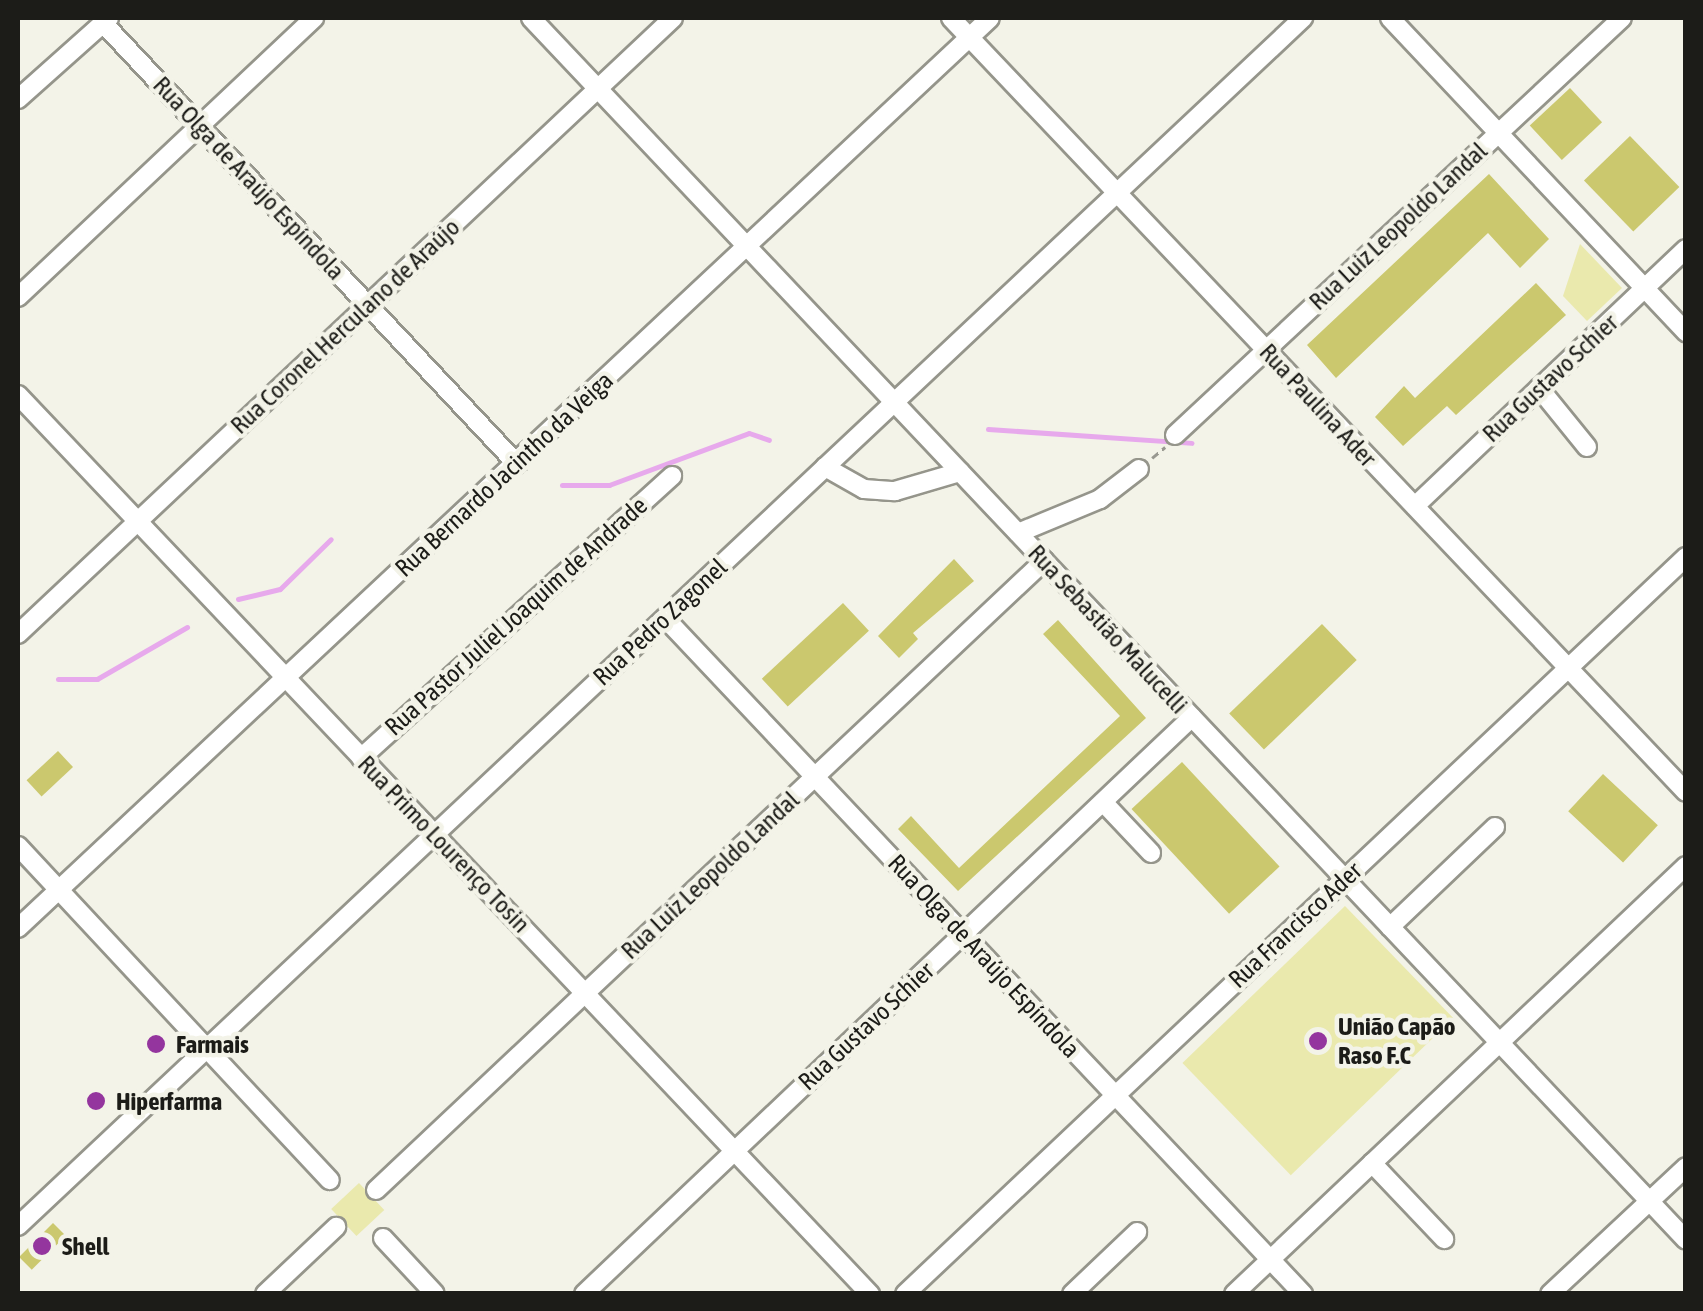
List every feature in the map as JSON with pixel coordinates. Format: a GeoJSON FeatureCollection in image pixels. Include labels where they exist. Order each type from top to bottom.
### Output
{"type":"FeatureCollection","features":[{"type":"Feature","properties":{"kind":"street"},"geometry":{"type":"LineString","coordinates":[[18,297],[314,18]]}},
{"type":"Feature","properties":{"kind":"street","name":"Rua Sebastião Malucelli"},"geometry":{"type":"LineString","coordinates":[[531,18],[1686,1240]]}},
{"type":"Feature","properties":{"kind":"street","name":"Rua Coronel Herculano de Araújo"},"geometry":{"type":"LineString","coordinates":[[18,634],[672,18]]}},
{"type":"Feature","properties":{"kind":"street","name":"Rua Paulina Ader"},"geometry":{"type":"LineString","coordinates":[[951,18],[1686,792]]}},
{"type":"Feature","properties":{"kind":"street","name":"Rua Bernardo Jacintho da Veiga"},"geometry":{"type":"LineString","coordinates":[[18,928],[990,18]]}},
{"type":"Feature","properties":{"kind":"street","name":"Rua Pedro Zagonel"},"geometry":{"type":"LineString","coordinates":[[18,1226],[1303,18]]}},
{"type":"Feature","properties":{"kind":"street"},"geometry":{"type":"LineString","coordinates":[[1390,18],[1686,332]]}},
{"type":"Feature","properties":{"kind":"street","name":"Rua Luiz Leopoldo Landal"},"geometry":{"type":"LineString","coordinates":[[1170,440],[1622,18]]}},
{"type":"Feature","properties":{"kind":"street"},"geometry":{"type":"LineString","coordinates":[[18,99],[106,20]]}},
{"type":"Feature","properties":{"kind":"street","name":"Rua Olga de Araújo Espíndola"},"geometry":{"type":"LineString","coordinates":[[106,20],[517,464]]}},
{"type":"Feature","properties":{"kind":"street","name":"Rua Gustavo Schier"},"geometry":{"type":"LineString","coordinates":[[1414,506],[1686,249]]}},
{"type":"Feature","properties":{"kind":"street"},"geometry":{"type":"LineString","coordinates":[[1539,388],[1587,447]]}},
{"type":"Feature","properties":{"kind":"street","name":"Rua Primo Lourenço Tosin"},"geometry":{"type":"LineString","coordinates":[[18,395],[870,1294]]}},
{"type":"Feature","properties":{"kind":"street"},"geometry":{"type":"LineString","coordinates":[[825,467],[864,489],[896,491],[960,472]]}},
{"type":"Feature","properties":{"kind":"street"},"geometry":{"type":"LineString","coordinates":[[1018,534],[1100,498],[1139,469]]}},
{"type":"Feature","properties":{"kind":"street","name":"Rua Pastor Juliel Joaquim de Andrade"},"geometry":{"type":"LineString","coordinates":[[362,758],[672,476]]}},
{"type":"Feature","properties":{"kind":"street","name":"Rua Francisco Ader"},"geometry":{"type":"LineString","coordinates":[[905,1294],[1686,557]]}},
{"type":"Feature","properties":{"kind":"street","name":"Rua Luiz Leopoldo Landal"},"geometry":{"type":"LineString","coordinates":[[376,1190],[1044,560]]}},
{"type":"Feature","properties":{"kind":"street","name":"Rua Olga de Araújo Espíndola"},"geometry":{"type":"LineString","coordinates":[[665,618],[1302,1294]]}},
{"type":"Feature","properties":{"kind":"street","name":"Rua Gustavo Schier"},"geometry":{"type":"LineString","coordinates":[[584,1294],[1192,717]]}},
{"type":"Feature","properties":{"kind":"street"},"geometry":{"type":"LineString","coordinates":[[1103,802],[1151,853]]}},
{"type":"Feature","properties":{"kind":"street"},"geometry":{"type":"LineString","coordinates":[[1390,927],[1495,828]]}},
{"type":"Feature","properties":{"kind":"street"},"geometry":{"type":"LineString","coordinates":[[18,846],[330,1180]]}},
{"type":"Feature","properties":{"kind":"street"},"geometry":{"type":"LineString","coordinates":[[1234,1294],[1686,866]]}},
{"type":"Feature","properties":{"kind":"street"},"geometry":{"type":"LineString","coordinates":[[1372,1163],[1444,1239]]}},
{"type":"Feature","properties":{"kind":"street"},"geometry":{"type":"LineString","coordinates":[[1550,1294],[1686,1167]]}},
{"type":"Feature","properties":{"kind":"street"},"geometry":{"type":"LineString","coordinates":[[266,1294],[336,1227]]}},
{"type":"Feature","properties":{"kind":"street"},"geometry":{"type":"LineString","coordinates":[[1072,1294],[1138,1232]]}},
{"type":"Feature","properties":{"kind":"street"},"geometry":{"type":"LineString","coordinates":[[383,1238],[435,1294]]}},
{"type":"Feature","properties":{"kind":"path"},"geometry":{"type":"LineString","coordinates":[[1139,469],[1170,440]]}},
{"type":"Feature","properties":{"kind":"shaded area"},"geometry":{"type":"Polygon","coordinates":[[[1580,244],[1622,288],[1587,321],[1563,296],[1580,244]]]}},
{"type":"Feature","properties":{"kind":"shaded area","name":"União Capão Raso F.C"},"geometry":{"type":"Polygon","coordinates":[[[1345,906],[1453,1018],[1291,1175],[1182,1063],[1345,906]]]}},
{"type":"Feature","properties":{"kind":"shaded area"},"geometry":{"type":"Polygon","coordinates":[[[359,1183],[384,1210],[356,1236],[331,1209],[359,1183]]]}},
{"type":"Feature","properties":{"kind":"building"},"geometry":{"type":"Polygon","coordinates":[[[1570,88],[1602,122],[1562,160],[1530,126],[1570,88]]]}},
{"type":"Feature","properties":{"kind":"building"},"geometry":{"type":"Polygon","coordinates":[[[1630,136],[1679,187],[1633,232],[1584,180],[1630,136]]]}},
{"type":"Feature","properties":{"kind":"building"},"geometry":{"type":"Polygon","coordinates":[[[1489,174],[1549,239],[1520,268],[1488,233],[1336,378],[1307,345],[1489,174]]]}},
{"type":"Feature","properties":{"kind":"building"},"geometry":{"type":"Polygon","coordinates":[[[1536,283],[1566,315],[1456,415],[1447,406],[1403,446],[1375,417],[1404,386],[1415,398],[1536,283]]]}},
{"type":"Feature","properties":{"kind":"building"},"geometry":{"type":"Polygon","coordinates":[[[954,559],[974,581],[913,633],[918,639],[899,658],[878,636],[954,559]]]}},
{"type":"Feature","properties":{"kind":"building"},"geometry":{"type":"Polygon","coordinates":[[[843,603],[869,631],[788,706],[762,679],[843,603]]]}},
{"type":"Feature","properties":{"kind":"building"},"geometry":{"type":"Polygon","coordinates":[[[1058,620],[1146,718],[958,891],[898,829],[911,816],[959,868],[1120,716],[1043,634],[1058,620]]]}},
{"type":"Feature","properties":{"kind":"building"},"geometry":{"type":"Polygon","coordinates":[[[1322,624],[1357,660],[1264,750],[1229,714],[1322,624]]]}},
{"type":"Feature","properties":{"kind":"building"},"geometry":{"type":"Polygon","coordinates":[[[58,751],[73,767],[42,796],[27,780],[58,751]]]}},
{"type":"Feature","properties":{"kind":"building"},"geometry":{"type":"Polygon","coordinates":[[[1182,762],[1280,867],[1229,914],[1132,809],[1182,762]]]}},
{"type":"Feature","properties":{"kind":"building"},"geometry":{"type":"Polygon","coordinates":[[[1603,774],[1658,825],[1623,862],[1568,811],[1603,774]]]}},
{"type":"Feature","properties":{"kind":"building","name":"Shell"},"geometry":{"type":"Polygon","coordinates":[[[53,1223],[66,1236],[32,1270],[19,1257],[53,1223]]]}},
{"type":"Feature","properties":{"kind":"waterway"},"geometry":{"type":"LineString","coordinates":[[988,429],[1192,443]]}},
{"type":"Feature","properties":{"kind":"waterway"},"geometry":{"type":"LineString","coordinates":[[562,485],[609,485],[749,433],[769,440]]}},
{"type":"Feature","properties":{"kind":"waterway"},"geometry":{"type":"LineString","coordinates":[[238,599],[280,589],[331,539]]}},
{"type":"Feature","properties":{"kind":"waterway"},"geometry":{"type":"LineString","coordinates":[[58,679],[97,679],[187,627]]}},
{"type":"Feature","properties":{"kind":"place","name":"União Capão Raso F.C"},"geometry":{"type":"Point","coordinates":[1318,1041]}},
{"type":"Feature","properties":{"kind":"place","name":"Farmais"},"geometry":{"type":"Point","coordinates":[156,1044]}},
{"type":"Feature","properties":{"kind":"place","name":"Hiperfarma"},"geometry":{"type":"Point","coordinates":[96,1101]}},
{"type":"Feature","properties":{"kind":"place","name":"Shell"},"geometry":{"type":"Point","coordinates":[42,1246]}}]}
